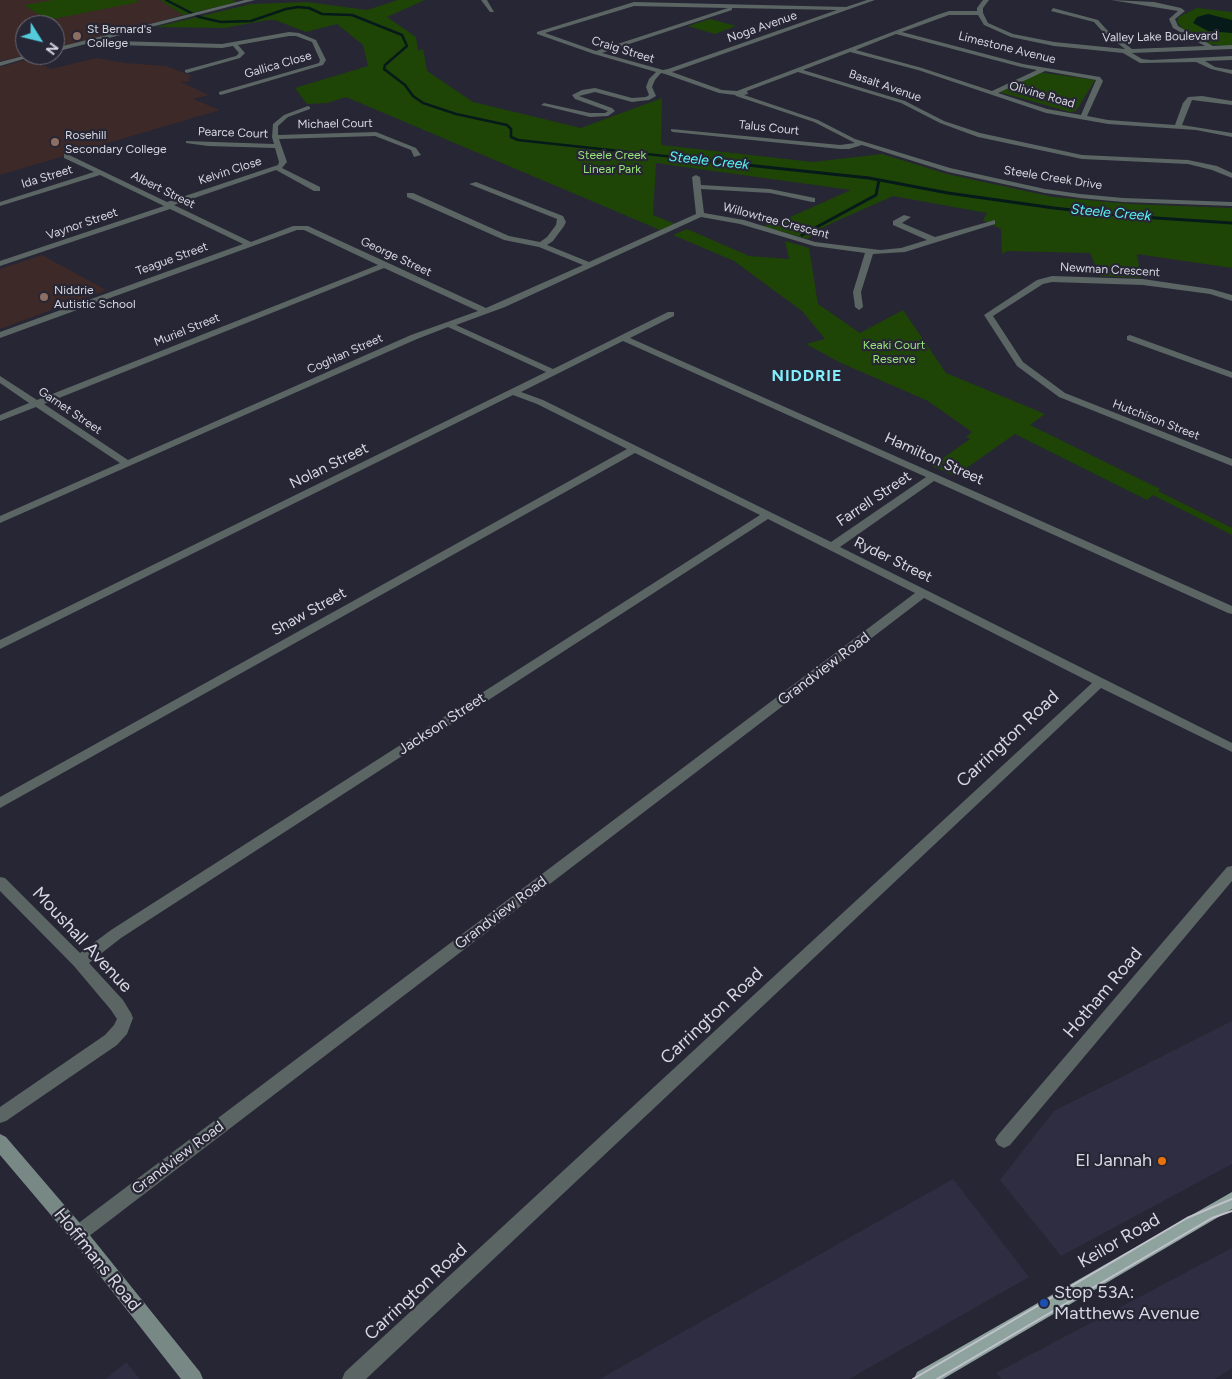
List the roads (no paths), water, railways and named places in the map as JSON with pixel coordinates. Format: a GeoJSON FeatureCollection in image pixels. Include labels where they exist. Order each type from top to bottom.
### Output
{"type":"FeatureCollection","features":[{"type":"Feature","properties":{"kind":"main road","name":"Hoffmans Road"},"geometry":{"type":"LineString","coordinates":[[0,1142],[78,1234],[193,1379]]}},
{"type":"Feature","properties":{"kind":"main road","name":"Keilor Road"},"geometry":{"type":"LineString","coordinates":[[924,1379],[1232,1200]]}},
{"type":"Feature","properties":{"kind":"street"},"geometry":{"type":"LineString","coordinates":[[65,48],[252,0]]}},
{"type":"Feature","properties":{"kind":"street"},"geometry":{"type":"LineString","coordinates":[[484,0],[492,11]]}},
{"type":"Feature","properties":{"kind":"street","name":"Noga Avenue"},"geometry":{"type":"LineString","coordinates":[[663,72],[872,0]]}},
{"type":"Feature","properties":{"kind":"street"},"geometry":{"type":"LineString","coordinates":[[737,94],[939,16],[958,13],[980,13],[980,8],[986,0]]}},
{"type":"Feature","properties":{"kind":"street"},"geometry":{"type":"LineString","coordinates":[[1114,0],[1154,4],[1181,10],[1172,19],[1175,27],[1211,47]]}},
{"type":"Feature","properties":{"kind":"street","name":"Craig Street"},"geometry":{"type":"LineString","coordinates":[[663,72],[596,53],[540,35],[539,33],[630,5],[733,6]]}},
{"type":"Feature","properties":{"kind":"street"},"geometry":{"type":"LineString","coordinates":[[958,13],[956,9],[967,5]]}},
{"type":"Feature","properties":{"kind":"street"},"geometry":{"type":"LineString","coordinates":[[596,53],[729,9],[733,6],[846,9]]}},
{"type":"Feature","properties":{"kind":"street"},"geometry":{"type":"LineString","coordinates":[[1053,10],[1096,21],[1140,61],[1232,58]]}},
{"type":"Feature","properties":{"kind":"street","name":"Valley Lake Boulevard"},"geometry":{"type":"LineString","coordinates":[[980,13],[986,24],[1011,35],[1074,48],[1128,51],[1211,47],[1232,48]]}},
{"type":"Feature","properties":{"kind":"street","name":"Limestone Avenue"},"geometry":{"type":"LineString","coordinates":[[898,33],[1043,70],[1092,76],[1100,79],[1083,118]]}},
{"type":"Feature","properties":{"kind":"street","name":"Gallica Close"},"geometry":{"type":"LineString","coordinates":[[221,93],[321,64],[323,60],[314,41],[308,37],[289,34],[235,45]]}},
{"type":"Feature","properties":{"kind":"street"},"geometry":{"type":"LineString","coordinates":[[99,39],[116,43],[235,45],[242,53],[238,57],[187,71]]}},
{"type":"Feature","properties":{"kind":"street","name":"Olivine Road"},"geometry":{"type":"LineString","coordinates":[[851,50],[920,69],[1046,110],[1108,122],[1178,126],[1232,135]]}},
{"type":"Feature","properties":{"kind":"street"},"geometry":{"type":"LineString","coordinates":[[0,64],[15,60]]}},
{"type":"Feature","properties":{"kind":"street"},"geometry":{"type":"LineString","coordinates":[[1198,60],[1213,68],[1232,72]]}},
{"type":"Feature","properties":{"kind":"street","name":"Basalt Avenue"},"geometry":{"type":"LineString","coordinates":[[798,70],[903,102],[963,131],[1089,158],[1188,162],[1214,168],[1232,176]]}},
{"type":"Feature","properties":{"kind":"street"},"geometry":{"type":"LineString","coordinates":[[993,93],[1043,70]]}},
{"type":"Feature","properties":{"kind":"street","name":"Craig Street"},"geometry":{"type":"LineString","coordinates":[[544,105],[590,115],[606,115],[612,111],[610,108],[577,98],[575,95],[584,91],[595,90],[632,100],[647,99],[652,96],[649,87],[652,79],[663,72]]}},
{"type":"Feature","properties":{"kind":"street","name":"Steele Creek Drive"},"geometry":{"type":"LineString","coordinates":[[663,72],[698,83],[710,89],[737,94],[742,98],[816,121],[862,143],[928,165],[1045,191],[1124,200],[1232,204]]}},
{"type":"Feature","properties":{"kind":"street","name":"Steele Creek Drive"},"geometry":{"type":"LineString","coordinates":[[747,91],[833,123],[876,147]]}},
{"type":"Feature","properties":{"kind":"street"},"geometry":{"type":"LineString","coordinates":[[1178,126],[1186,103],[1190,98],[1232,103]]}},
{"type":"Feature","properties":{"kind":"street"},"geometry":{"type":"LineString","coordinates":[[275,137],[274,129],[282,118],[308,108]]}},
{"type":"Feature","properties":{"kind":"street","name":"Talus Court"},"geometry":{"type":"LineString","coordinates":[[673,130],[840,147],[849,147],[862,143]]}},
{"type":"Feature","properties":{"kind":"street","name":"Michael Court"},"geometry":{"type":"LineString","coordinates":[[275,137],[376,134],[414,149],[417,155]]}},
{"type":"Feature","properties":{"kind":"street","name":"Kelvin Close"},"geometry":{"type":"LineString","coordinates":[[170,205],[277,168],[283,162],[275,137]]}},
{"type":"Feature","properties":{"kind":"street","name":"Pearce Court"},"geometry":{"type":"LineString","coordinates":[[188,142],[278,146]]}},
{"type":"Feature","properties":{"kind":"street","name":"Albert Street"},"geometry":{"type":"LineString","coordinates":[[67,156],[249,244]]}},
{"type":"Feature","properties":{"kind":"street"},"geometry":{"type":"LineString","coordinates":[[277,168],[318,189]]}},
{"type":"Feature","properties":{"kind":"street","name":"Ida Street"},"geometry":{"type":"LineString","coordinates":[[0,204],[101,172]]}},
{"type":"Feature","properties":{"kind":"street"},"geometry":{"type":"LineString","coordinates":[[696,177],[700,215]]}},
{"type":"Feature","properties":{"kind":"street"},"geometry":{"type":"LineString","coordinates":[[475,186],[560,218],[562,222],[560,226],[542,246]]}},
{"type":"Feature","properties":{"kind":"street"},"geometry":{"type":"LineString","coordinates":[[698,187],[770,191],[812,200]]}},
{"type":"Feature","properties":{"kind":"street"},"geometry":{"type":"LineString","coordinates":[[412,198],[508,238],[542,246],[589,266]]}},
{"type":"Feature","properties":{"kind":"street","name":"Vaynor Street"},"geometry":{"type":"LineString","coordinates":[[0,264],[170,205]]}},
{"type":"Feature","properties":{"kind":"street","name":"Willowtree Crescent"},"geometry":{"type":"LineString","coordinates":[[700,215],[741,222],[804,242],[870,251],[902,250],[992,222]]}},
{"type":"Feature","properties":{"kind":"street","name":"Coghlan Street"},"geometry":{"type":"LineString","coordinates":[[0,520],[126,463],[448,324],[485,311],[589,266],[700,215]]}},
{"type":"Feature","properties":{"kind":"street"},"geometry":{"type":"LineString","coordinates":[[907,217],[896,223],[932,240]]}},
{"type":"Feature","properties":{"kind":"street","name":"Teague Street"},"geometry":{"type":"LineString","coordinates":[[0,335],[296,228]]}},
{"type":"Feature","properties":{"kind":"street","name":"George Street"},"geometry":{"type":"LineString","coordinates":[[296,228],[305,228],[485,311]]}},
{"type":"Feature","properties":{"kind":"street"},"geometry":{"type":"LineString","coordinates":[[859,308],[857,292],[870,251]]}},
{"type":"Feature","properties":{"kind":"street","name":"Muriel Street"},"geometry":{"type":"LineString","coordinates":[[0,418],[384,265]]}},
{"type":"Feature","properties":{"kind":"street","name":"Newman Crescent"},"geometry":{"type":"LineString","coordinates":[[1070,400],[1020,364],[988,315],[990,312],[1040,282],[1052,279],[1143,282],[1211,292],[1232,298]]}},
{"type":"Feature","properties":{"kind":"street","name":"Nolan Street"},"geometry":{"type":"LineString","coordinates":[[0,645],[671,314]]}},
{"type":"Feature","properties":{"kind":"street"},"geometry":{"type":"LineString","coordinates":[[448,324],[550,373]]}},
{"type":"Feature","properties":{"kind":"street","name":"Hamilton Street"},"geometry":{"type":"LineString","coordinates":[[623,338],[1232,610]]}},
{"type":"Feature","properties":{"kind":"street"},"geometry":{"type":"LineString","coordinates":[[1130,338],[1232,374]]}},
{"type":"Feature","properties":{"kind":"street","name":"Garnet Street"},"geometry":{"type":"LineString","coordinates":[[0,379],[126,463]]}},
{"type":"Feature","properties":{"kind":"street","name":"Ryder Street"},"geometry":{"type":"LineString","coordinates":[[516,390],[832,546],[1232,748]]}},
{"type":"Feature","properties":{"kind":"street","name":"Hutchison Street"},"geometry":{"type":"LineString","coordinates":[[1070,400],[1232,463]]}},
{"type":"Feature","properties":{"kind":"street","name":"Shaw Street"},"geometry":{"type":"LineString","coordinates":[[0,803],[634,449]]}},
{"type":"Feature","properties":{"kind":"street","name":"Farrell Street"},"geometry":{"type":"LineString","coordinates":[[832,546],[934,476]]}},
{"type":"Feature","properties":{"kind":"street","name":"Jackson Street"},"geometry":{"type":"LineString","coordinates":[[76,959],[768,515]]}},
{"type":"Feature","properties":{"kind":"street","name":"Grandview Road"},"geometry":{"type":"LineString","coordinates":[[78,1234],[924,592]]}},
{"type":"Feature","properties":{"kind":"street","name":"Carrington Road"},"geometry":{"type":"LineString","coordinates":[[352,1379],[1100,682]]}},
{"type":"Feature","properties":{"kind":"street","name":"Hotham Road"},"geometry":{"type":"LineString","coordinates":[[1004,1140],[1232,871]]}},
{"type":"Feature","properties":{"kind":"street","name":"Moushall Avenue"},"geometry":{"type":"LineString","coordinates":[[0,882],[76,959],[118,1005],[125,1018],[121,1029],[111,1040],[0,1116]]}},
{"type":"Feature","properties":{"kind":"waterway","name":"Steele Creek"},"geometry":{"type":"LineString","coordinates":[[166,0],[199,17],[221,22],[251,21],[286,9],[298,7],[309,8],[322,14],[352,15],[402,35],[407,46],[385,65],[384,69],[405,85],[413,96],[423,103],[456,114],[507,125],[511,129],[511,137],[518,140],[683,158]]}},
{"type":"Feature","properties":{"kind":"waterway","name":"Steele Creek"},"geometry":{"type":"LineString","coordinates":[[671,157],[869,178],[948,193],[1054,208],[1126,216],[1232,223]]}},
{"type":"Feature","properties":{"kind":"waterway"},"geometry":{"type":"LineString","coordinates":[[802,235],[876,195],[879,180]]}},
{"type":"Feature","properties":{"kind":"tram line"},"geometry":{"type":"LineString","coordinates":[[913,1379],[1187,1218],[1232,1199]]}},
{"type":"Feature","properties":{"kind":"tram line"},"geometry":{"type":"LineString","coordinates":[[937,1379],[1212,1218],[1232,1211]]}},
{"type":"Feature","properties":{"kind":"place","name":"St Bernard's College"},"geometry":{"type":"Point","coordinates":[77,36]}},
{"type":"Feature","properties":{"kind":"place","name":"Rosehill Secondary College"},"geometry":{"type":"Point","coordinates":[55,142]}},
{"type":"Feature","properties":{"kind":"place","name":"Niddrie Autistic School"},"geometry":{"type":"Point","coordinates":[44,297]}},
{"type":"Feature","properties":{"kind":"place","name":"El Jannah"},"geometry":{"type":"Point","coordinates":[1162,1161]}},
{"type":"Feature","properties":{"kind":"place","name":"Stop 53A: Matthews Avenue"},"geometry":{"type":"Point","coordinates":[1044,1303]}},
{"type":"Feature","properties":{"kind":"district","name":"NIDDRIE"},"geometry":{"type":"Point","coordinates":[807,376]}},
{"type":"Feature","properties":{"kind":"park label","name":"Steele Creek Linear Park"},"geometry":{"type":"Point","coordinates":[612,162]}},
{"type":"Feature","properties":{"kind":"park label","name":"Keaki Court Reserve"},"geometry":{"type":"Point","coordinates":[894,352]}}]}
